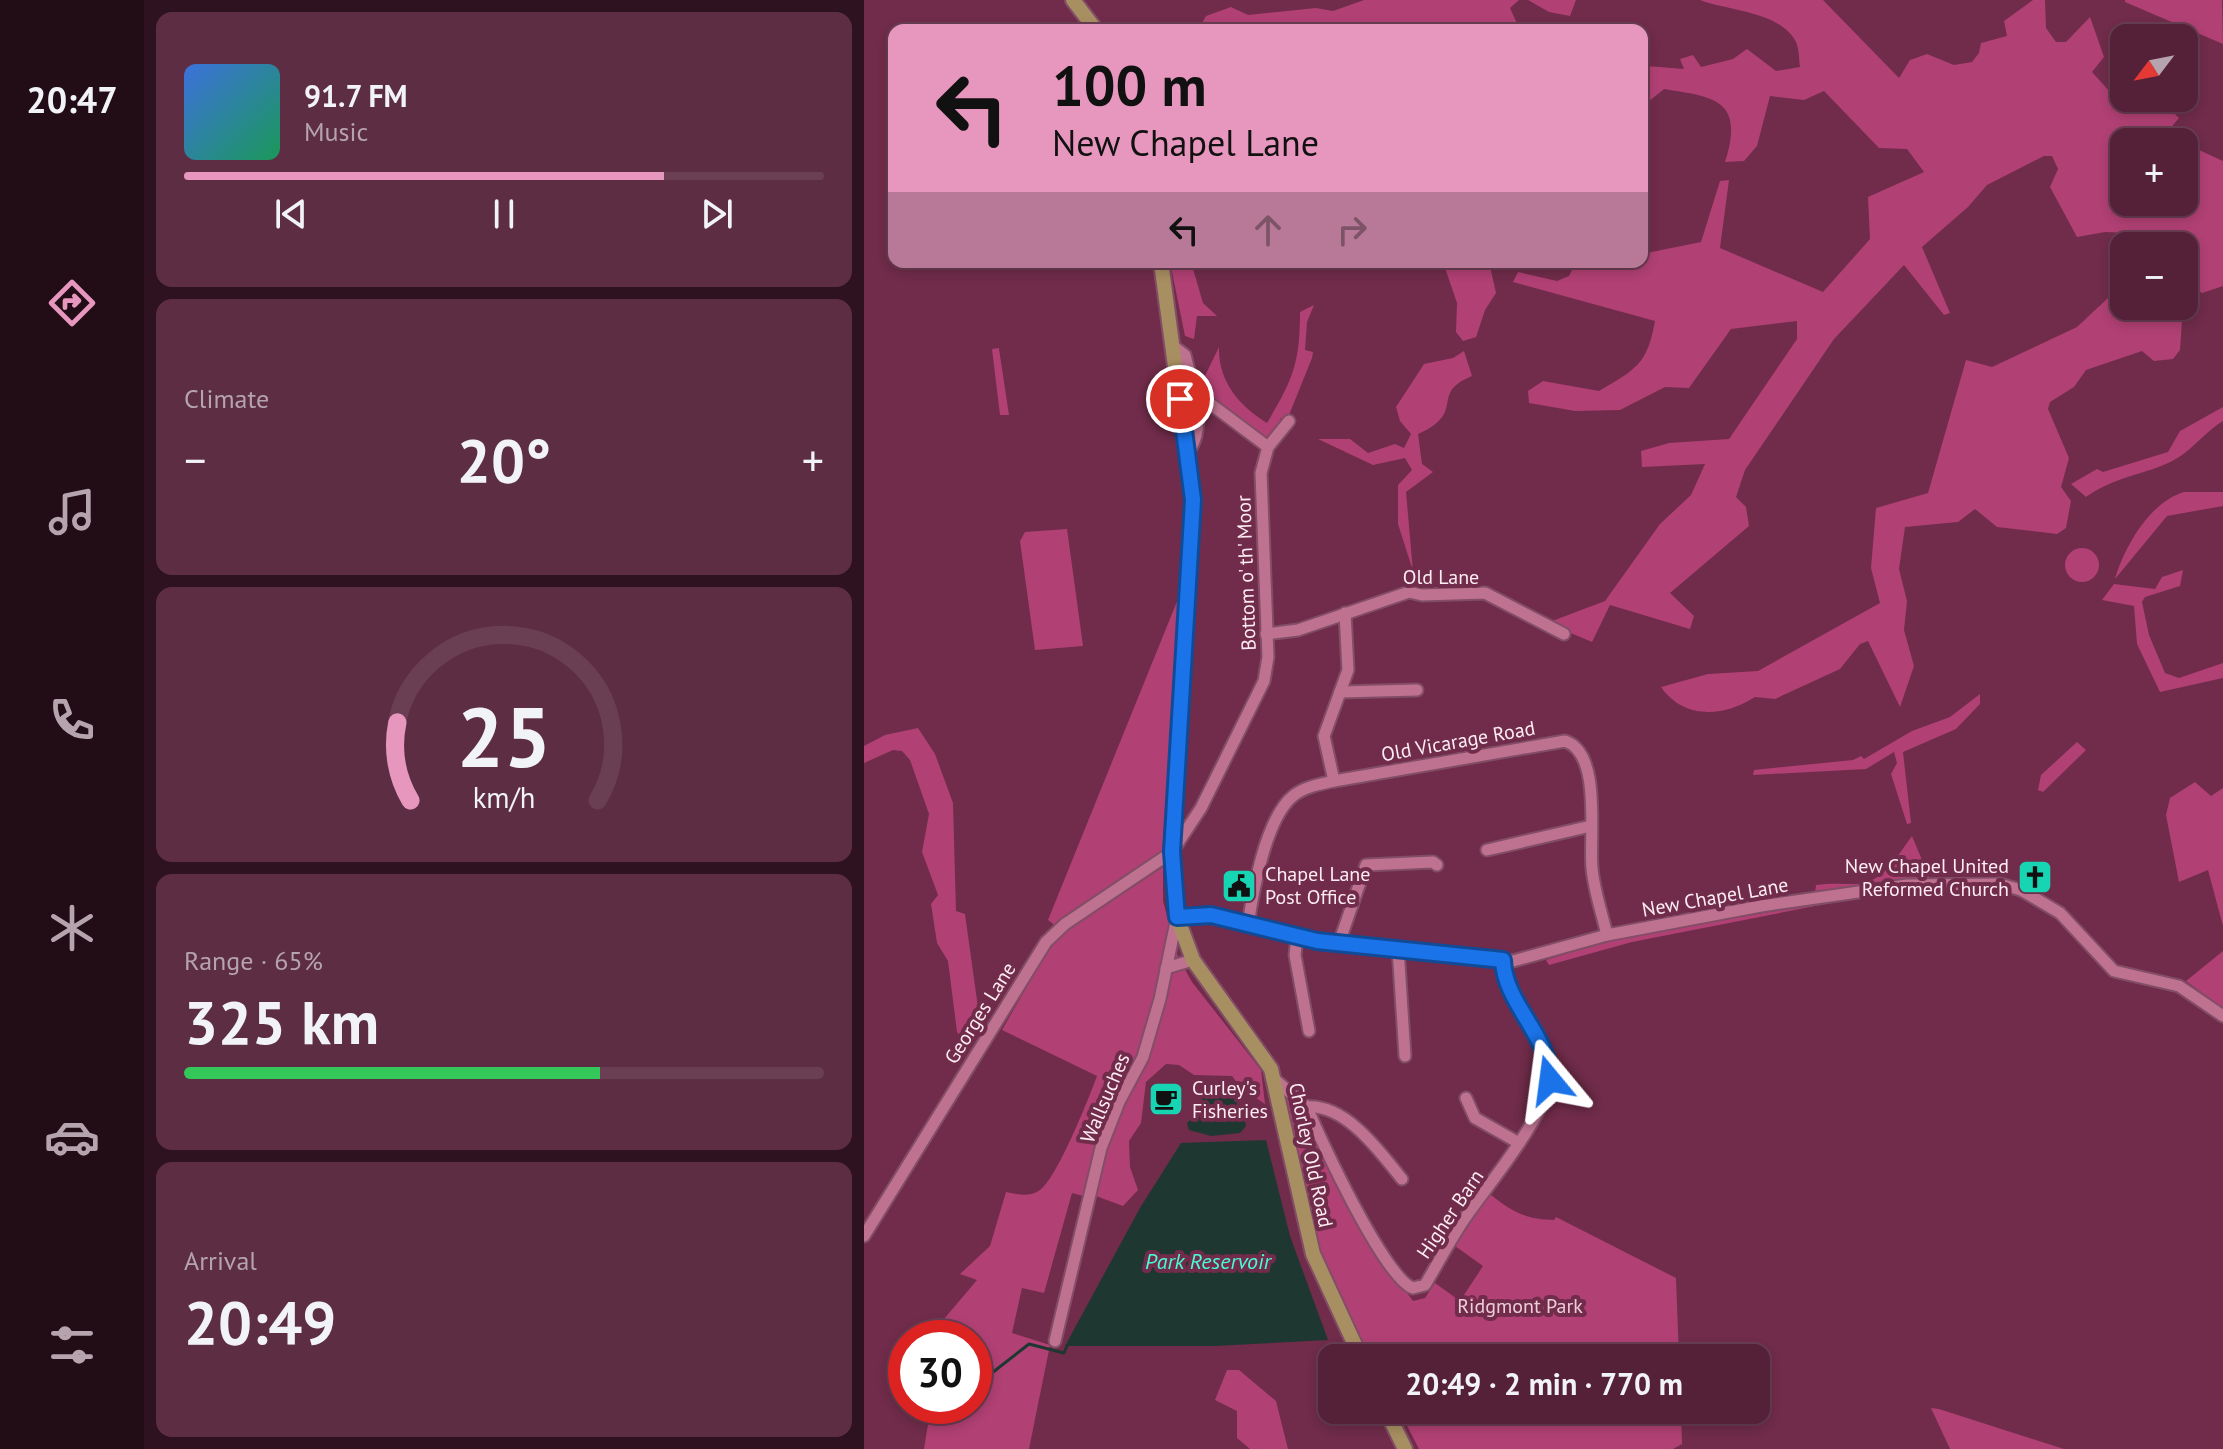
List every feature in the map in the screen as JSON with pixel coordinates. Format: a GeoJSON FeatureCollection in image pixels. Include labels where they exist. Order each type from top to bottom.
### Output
{"type":"FeatureCollection","features":[{"type":"Feature","properties":{"kind":"main road"},"geometry":{"type":"LineString","coordinates":[[1073,0],[1091,24]]}},
{"type":"Feature","properties":{"kind":"main road","name":"Chorley Old Road"},"geometry":{"type":"LineString","coordinates":[[1162,268],[1193,500],[1172,852],[1177,917],[1193,960],[1263,1055],[1273,1078],[1313,1254],[1355,1344]]}},
{"type":"Feature","properties":{"kind":"main road"},"geometry":{"type":"LineString","coordinates":[[1393,1424],[1405,1449]]}},
{"type":"Feature","properties":{"kind":"street"},"geometry":{"type":"LineString","coordinates":[[1172,345],[1185,355],[1195,400],[1197,437],[1188,452]]}},
{"type":"Feature","properties":{"kind":"street"},"geometry":{"type":"LineString","coordinates":[[1195,400],[1212,405],[1268,447]]}},
{"type":"Feature","properties":{"kind":"street","name":"Bottom o' th' Moor"},"geometry":{"type":"LineString","coordinates":[[1172,852],[1201,808],[1264,681],[1268,657],[1261,473],[1268,447],[1289,421]]}},
{"type":"Feature","properties":{"kind":"street","name":"Old Lane"},"geometry":{"type":"LineString","coordinates":[[1266,634],[1298,630],[1404,592],[1422,595],[1478,592],[1564,634]]}},
{"type":"Feature","properties":{"kind":"street"},"geometry":{"type":"LineString","coordinates":[[1334,781],[1324,736],[1349,661],[1345,613]]}},
{"type":"Feature","properties":{"kind":"street"},"geometry":{"type":"LineString","coordinates":[[1340,692],[1417,690]]}},
{"type":"Feature","properties":{"kind":"street","name":"Old Vicarage Road"},"geometry":{"type":"LineString","coordinates":[[1248,925],[1257,869],[1288,801],[1305,789],[1334,781],[1565,741],[1579,748],[1585,757],[1593,873],[1607,935]]}},
{"type":"Feature","properties":{"kind":"street"},"geometry":{"type":"LineString","coordinates":[[1487,850],[1591,826]]}},
{"type":"Feature","properties":{"kind":"street","name":"Georges Lane"},"geometry":{"type":"LineString","coordinates":[[866,1231],[1051,935],[1172,852]]}},
{"type":"Feature","properties":{"kind":"street"},"geometry":{"type":"LineString","coordinates":[[1339,943],[1366,865],[1433,862],[1437,865]]}},
{"type":"Feature","properties":{"kind":"street","name":"New Chapel Lane"},"geometry":{"type":"LineString","coordinates":[[1177,917],[1211,915],[1297,937],[1522,960],[1607,935],[1761,906],[1907,885],[2000,884],[2021,890],[2060,913],[2114,971],[2179,986],[2223,1016]]}},
{"type":"Feature","properties":{"kind":"street","name":"Wallsuches"},"geometry":{"type":"LineString","coordinates":[[1055,1341],[1101,1148],[1119,1102],[1143,1057],[1177,917]]}},
{"type":"Feature","properties":{"kind":"street"},"geometry":{"type":"LineString","coordinates":[[1297,937],[1295,955],[1309,1031]]}},
{"type":"Feature","properties":{"kind":"street"},"geometry":{"type":"LineString","coordinates":[[1391,1057],[1409,1056],[1398,948]]}},
{"type":"Feature","properties":{"kind":"street"},"geometry":{"type":"LineString","coordinates":[[1166,968],[1193,960]]}},
{"type":"Feature","properties":{"kind":"street","name":"Higher Barn"},"geometry":{"type":"LineString","coordinates":[[1307,1107],[1367,1229],[1402,1281],[1413,1288],[1425,1285],[1470,1211],[1519,1143],[1544,1094],[1550,1072],[1539,1042],[1505,978],[1503,960]]}},
{"type":"Feature","properties":{"kind":"street"},"geometry":{"type":"LineString","coordinates":[[1273,1078],[1307,1107],[1319,1106],[1348,1123],[1403,1180]]}},
{"type":"Feature","properties":{"kind":"street"},"geometry":{"type":"LineString","coordinates":[[1466,1098],[1475,1118],[1519,1143]]}},
{"type":"Feature","properties":{"kind":"green space"},"geometry":{"type":"Polygon","coordinates":[[[1364,0],[1519,0],[1510,8],[1517,24],[1201,24],[1206,16],[1231,7],[1248,15],[1316,8],[1333,11],[1364,0]]]}},
{"type":"Feature","properties":{"kind":"green space"},"geometry":{"type":"Polygon","coordinates":[[[1528,0],[1576,0],[1570,16],[1549,12],[1528,0]]]}},
{"type":"Feature","properties":{"kind":"green space"},"geometry":{"type":"Polygon","coordinates":[[[1700,0],[1823,0],[1899,78],[1910,60],[1927,54],[1954,65],[1972,62],[1979,53],[1981,43],[2007,36],[2004,21],[2033,0],[2045,0],[2046,28],[2056,42],[2066,42],[2090,17],[2104,57],[2092,72],[2110,92],[2110,112],[2173,112],[2179,118],[2170,128],[2110,128],[2110,216],[2198,216],[2198,149],[2223,161],[2223,286],[2202,293],[2198,291],[2198,232],[2105,232],[2077,237],[2050,187],[2058,169],[2052,156],[2044,156],[1987,185],[1968,207],[1922,247],[1950,313],[1944,315],[1904,265],[1834,339],[1745,470],[1736,497],[1746,507],[1749,526],[1670,593],[1694,616],[1690,629],[1610,605],[1592,642],[1547,623],[1605,601],[1660,524],[1691,495],[1705,464],[1642,467],[1641,451],[1669,443],[1729,439],[1797,339],[1797,321],[1731,329],[1689,388],[1665,387],[1620,410],[1575,411],[1529,403],[1528,391],[1543,381],[1599,391],[1622,377],[1644,357],[1655,321],[1513,282],[1518,272],[1557,281],[1569,276],[1573,268],[1648,268],[1648,253],[1701,242],[1720,181],[1729,180],[1720,248],[1823,292],[1870,239],[1868,197],[1924,172],[1907,149],[1879,148],[1824,91],[1804,100],[1770,96],[1757,146],[1744,161],[1725,162],[1731,125],[1728,113],[1721,105],[1697,95],[1664,89],[1648,102],[1648,66],[1684,69],[1680,59],[1693,55],[1701,67],[1733,59],[1747,49],[1776,71],[1800,67],[1796,42],[1788,32],[1766,18],[1700,0]]]}},
{"type":"Feature","properties":{"kind":"green space"},"geometry":{"type":"Polygon","coordinates":[[[2222,0],[2223,44],[2198,33],[2198,24],[2176,24],[2125,2],[2222,0]]]}},
{"type":"Feature","properties":{"kind":"green space"},"geometry":{"type":"Polygon","coordinates":[[[1171,268],[1193,268],[1203,303],[1217,316],[1197,316],[1194,339],[1185,336],[1171,268]]]}},
{"type":"Feature","properties":{"kind":"green space"},"geometry":{"type":"Polygon","coordinates":[[[1445,268],[1490,268],[1496,293],[1485,310],[1476,337],[1463,341],[1456,332],[1457,303],[1445,268]]]}},
{"type":"Feature","properties":{"kind":"green space"},"geometry":{"type":"Polygon","coordinates":[[[2110,296],[2110,320],[2182,320],[2180,350],[2173,359],[2154,361],[2142,351],[2086,370],[2074,387],[2050,402],[2048,409],[2069,458],[2061,487],[2071,501],[2066,528],[2057,534],[1997,527],[1975,509],[1958,522],[1905,527],[1899,569],[1907,601],[1904,630],[1914,666],[1900,707],[1868,641],[1860,644],[1840,669],[1775,699],[1755,697],[1730,709],[1705,712],[1693,710],[1670,698],[1661,687],[1708,674],[1758,671],[1880,603],[1871,568],[1876,508],[1928,493],[1966,360],[1992,367],[2077,327],[2110,296]]]}},
{"type":"Feature","properties":{"kind":"green space"},"geometry":{"type":"Polygon","coordinates":[[[1314,305],[1307,322],[1305,350],[1313,352],[1312,358],[1287,420],[1281,418],[1270,441],[1206,397],[1202,382],[1219,347],[1226,382],[1248,409],[1267,423],[1293,370],[1300,312],[1314,305]]]}},
{"type":"Feature","properties":{"kind":"green space"},"geometry":{"type":"Polygon","coordinates":[[[999,348],[1009,415],[1000,415],[992,349],[999,348]]]}},
{"type":"Feature","properties":{"kind":"green space"},"geometry":{"type":"Polygon","coordinates":[[[1464,351],[1472,376],[1452,390],[1441,418],[1418,434],[1422,464],[1433,472],[1406,492],[1413,571],[1398,524],[1398,485],[1412,470],[1405,458],[1373,465],[1318,439],[1350,439],[1368,453],[1395,444],[1404,448],[1411,434],[1400,421],[1396,407],[1424,364],[1453,358],[1464,351]]]}},
{"type":"Feature","properties":{"kind":"green space"},"geometry":{"type":"Polygon","coordinates":[[[2223,407],[2223,421],[2169,463],[2110,483],[2086,497],[2071,484],[2097,469],[2103,472],[2168,452],[2180,431],[2223,407]]]}},
{"type":"Feature","properties":{"kind":"green space"},"geometry":{"type":"Polygon","coordinates":[[[2184,492],[2223,492],[2223,506],[2167,516],[2115,579],[2140,527],[2160,505],[2184,492]]]}},
{"type":"Feature","properties":{"kind":"green space"},"geometry":{"type":"Polygon","coordinates":[[[1067,529],[1083,646],[1035,650],[1020,541],[1025,532],[1067,529]]]}},
{"type":"Feature","properties":{"kind":"green space"},"geometry":{"type":"Polygon","coordinates":[[[2082,548],[2094,553],[2099,565],[2094,577],[2082,582],[2070,577],[2065,565],[2070,553],[2082,548]]]}},
{"type":"Feature","properties":{"kind":"green space"},"geometry":{"type":"Polygon","coordinates":[[[2183,570],[2180,586],[2145,597],[2142,602],[2149,635],[2165,673],[2179,678],[2223,663],[2223,678],[2160,692],[2137,644],[2134,606],[2102,600],[2114,584],[2155,589],[2162,577],[2183,570]]]}},
{"type":"Feature","properties":{"kind":"green space"},"geometry":{"type":"Polygon","coordinates":[[[1180,594],[1162,854],[1056,926],[1048,920],[1180,594]]]}},
{"type":"Feature","properties":{"kind":"green space"},"geometry":{"type":"Polygon","coordinates":[[[1980,694],[1980,704],[1956,729],[1903,752],[1911,823],[1907,824],[1891,774],[1897,763],[1894,752],[1866,769],[1753,775],[1754,770],[1853,760],[1861,756],[1864,759],[1912,731],[1950,717],[1980,694]]]}},
{"type":"Feature","properties":{"kind":"green space"},"geometry":{"type":"Polygon","coordinates":[[[918,728],[935,754],[953,803],[956,911],[965,914],[981,1029],[969,1049],[957,1032],[948,961],[937,943],[931,904],[938,895],[922,852],[929,814],[910,760],[902,751],[893,750],[864,763],[864,746],[885,735],[918,728]]]}},
{"type":"Feature","properties":{"kind":"green space"},"geometry":{"type":"Polygon","coordinates":[[[2077,742],[2086,750],[2043,792],[2038,790],[2041,775],[2077,742]]]}},
{"type":"Feature","properties":{"kind":"green space"},"geometry":{"type":"Polygon","coordinates":[[[2195,782],[2211,796],[2223,788],[2223,926],[2208,870],[2179,882],[2166,815],[2170,798],[2195,782]]]}},
{"type":"Feature","properties":{"kind":"green space"},"geometry":{"type":"Polygon","coordinates":[[[1912,836],[1932,884],[1815,895],[1816,885],[1865,883],[1874,879],[1888,868],[1912,836]]]}},
{"type":"Feature","properties":{"kind":"green space"},"geometry":{"type":"Polygon","coordinates":[[[1163,867],[1163,901],[1178,957],[1192,982],[1261,1070],[1265,1104],[1241,1088],[1232,1076],[1194,1075],[1179,1065],[1166,1064],[1146,1082],[1141,1123],[1129,1141],[1130,1167],[1138,1190],[1123,1206],[1088,1193],[1087,1197],[1072,1193],[1044,1293],[1022,1288],[1012,1333],[1050,1345],[1029,1449],[924,1449],[928,1424],[992,1424],[992,1320],[944,1319],[977,1280],[960,1274],[990,1246],[1006,1192],[1032,1194],[1047,1183],[1072,1137],[1097,1076],[1002,1030],[1054,939],[1163,867]]]}},
{"type":"Feature","properties":{"kind":"green space"},"geometry":{"type":"Polygon","coordinates":[[[1876,894],[1632,942],[1549,965],[1546,960],[1621,937],[1876,894]]]}},
{"type":"Feature","properties":{"kind":"green space"},"geometry":{"type":"Polygon","coordinates":[[[2223,951],[2223,1008],[2186,981],[2223,951]]]}},
{"type":"Feature","properties":{"kind":"green space","name":"Ridgmont Park"},"geometry":{"type":"Polygon","coordinates":[[[1282,1088],[1304,1109],[1363,1231],[1413,1301],[1425,1298],[1435,1283],[1460,1301],[1483,1266],[1455,1246],[1471,1215],[1490,1194],[1512,1210],[1527,1216],[1554,1220],[1556,1217],[1676,1278],[1678,1344],[1364,1344],[1334,1288],[1319,1251],[1282,1088]]]}},
{"type":"Feature","properties":{"kind":"green space"},"geometry":{"type":"Polygon","coordinates":[[[1227,1370],[1239,1370],[1276,1401],[1288,1449],[1250,1449],[1237,1438],[1237,1411],[1215,1400],[1227,1370]]]}},
{"type":"Feature","properties":{"kind":"green space"},"geometry":{"type":"Polygon","coordinates":[[[1931,1408],[1939,1409],[2064,1449],[1950,1449],[1931,1408]]]}},
{"type":"Feature","properties":{"kind":"green space"},"geometry":{"type":"Polygon","coordinates":[[[1406,1424],[1681,1424],[1682,1444],[1673,1449],[1419,1449],[1406,1424]]]}},
{"type":"Feature","properties":{"kind":"water"},"geometry":{"type":"Polygon","coordinates":[[[1210,1085],[1229,1094],[1239,1106],[1246,1126],[1240,1133],[1211,1136],[1189,1130],[1187,1123],[1202,1108],[1203,1089],[1210,1085]]]}},
{"type":"Feature","properties":{"kind":"water","name":"Park Reservoir"},"geometry":{"type":"Polygon","coordinates":[[[1266,1140],[1290,1236],[1328,1340],[1215,1346],[1065,1346],[1140,1208],[1181,1143],[1266,1140]]]}},
{"type":"Feature","properties":{"kind":"waterway"},"geometry":{"type":"LineString","coordinates":[[992,1373],[1029,1344],[1064,1353],[1067,1346]]}},
{"type":"Feature","properties":{"kind":"place","name":"New Chapel United Reformed Church"},"geometry":{"type":"Point","coordinates":[2035,877]}},
{"type":"Feature","properties":{"kind":"place","name":"Chapel Lane Post Office"},"geometry":{"type":"Point","coordinates":[1239,886]}},
{"type":"Feature","properties":{"kind":"place","name":"Curley's Fisheries"},"geometry":{"type":"Point","coordinates":[1166,1099]}},
{"type":"Feature","properties":{"kind":"route"},"geometry":{"type":"LineString","coordinates":[[1180,399],[1193,500],[1172,852],[1177,917],[1211,915],[1317,941],[1503,960],[1505,978],[1544,1054],[1550,1080]]}}]}
